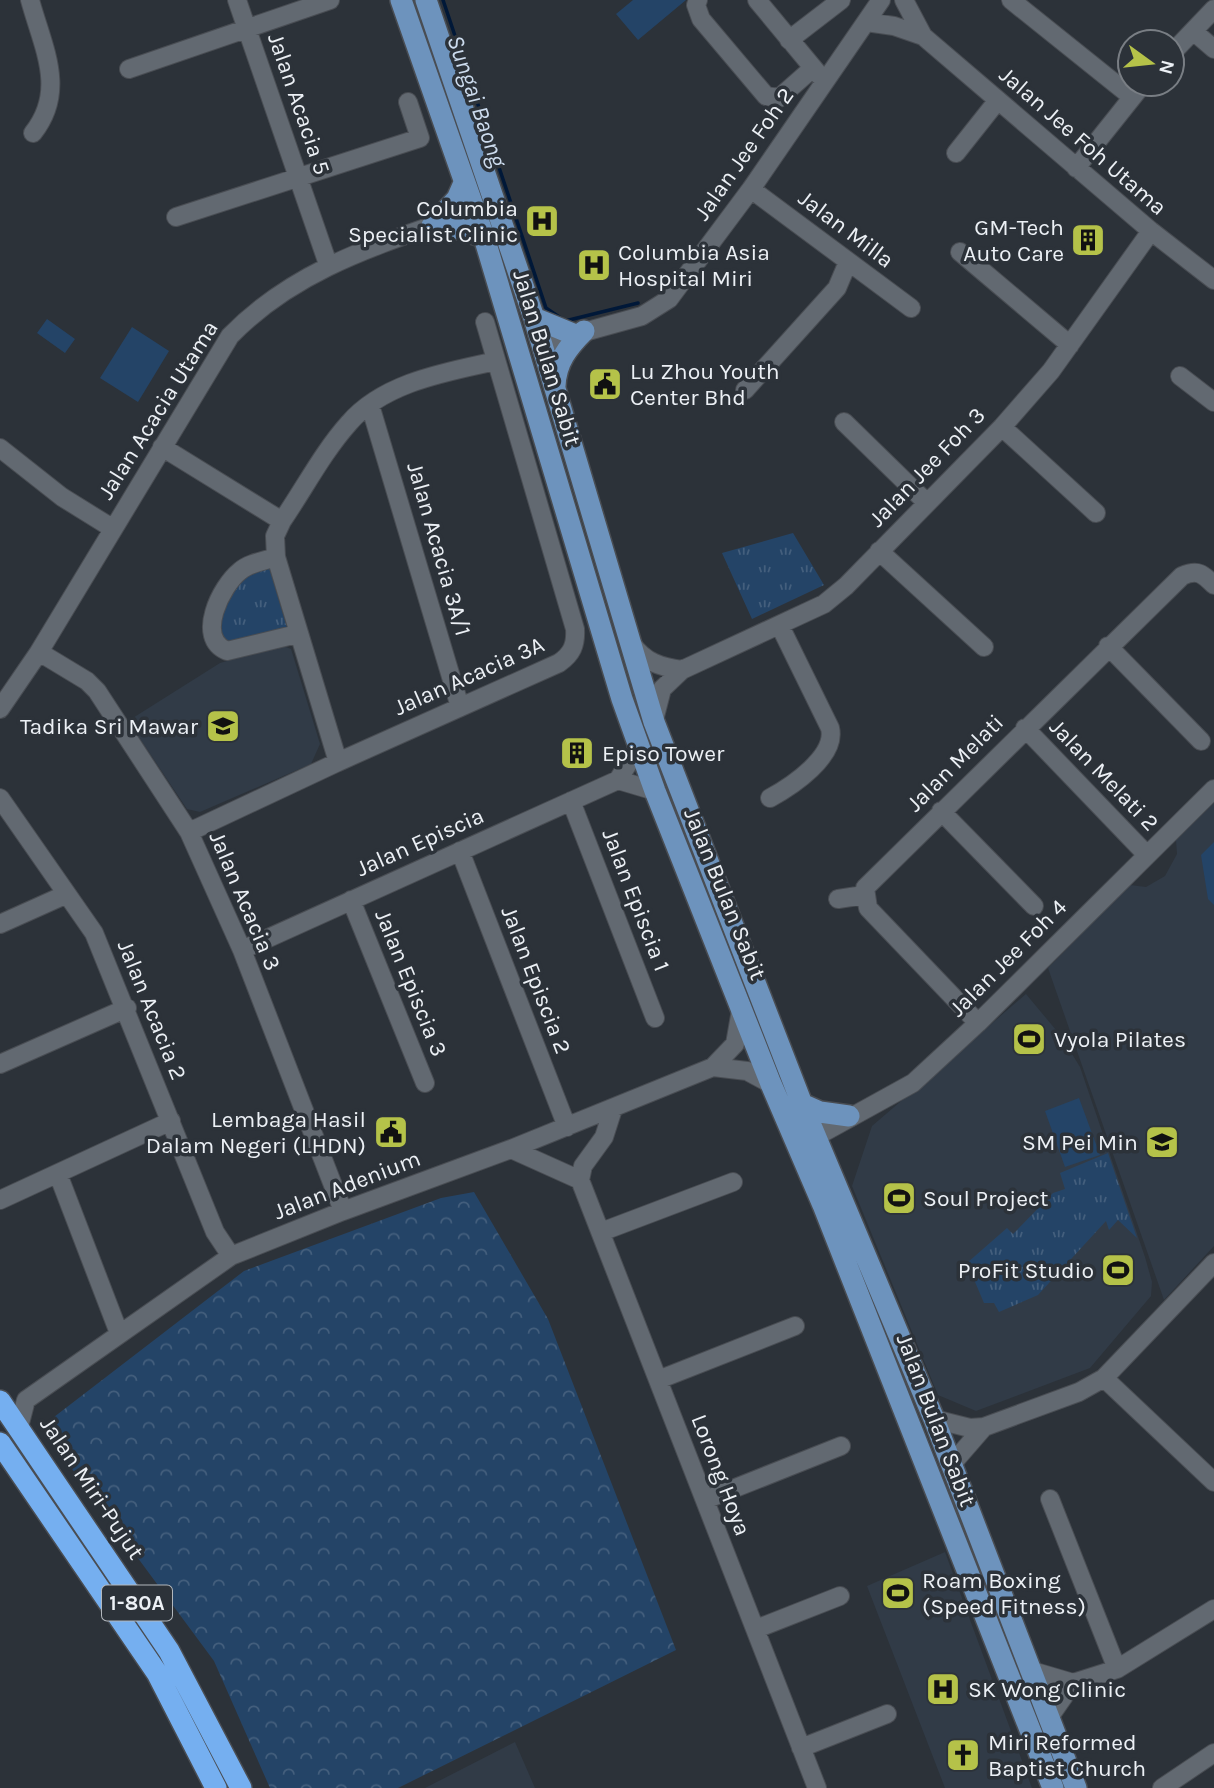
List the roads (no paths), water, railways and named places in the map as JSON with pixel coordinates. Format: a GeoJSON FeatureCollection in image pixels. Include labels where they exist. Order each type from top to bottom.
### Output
{"type":"FeatureCollection","features":[{"type":"Feature","properties":{"kind":"highway","name":"Jalan Miri-Pujut"},"geometry":{"type":"LineString","coordinates":[[0,1399],[169,1651],[241,1788]]}},
{"type":"Feature","properties":{"kind":"highway"},"geometry":{"type":"LineString","coordinates":[[0,1443],[158,1673],[216,1788]]}},
{"type":"Feature","properties":{"kind":"main road","name":"Jalan Bulan Sabit"},"geometry":{"type":"LineString","coordinates":[[401,0],[484,237],[622,699],[655,791],[771,1084],[823,1205],[1053,1788]]}},
{"type":"Feature","properties":{"kind":"main road"},"geometry":{"type":"LineString","coordinates":[[416,0],[478,178],[474,211]]}},
{"type":"Feature","properties":{"kind":"main road","name":"Jalan Bulan Sabit"},"geometry":{"type":"LineString","coordinates":[[426,0],[534,318],[654,722],[802,1104],[934,1419],[1076,1788]]}},
{"type":"Feature","properties":{"kind":"main road"},"geometry":{"type":"LineString","coordinates":[[464,183],[448,212],[437,225],[484,237]]}},
{"type":"Feature","properties":{"kind":"main road"},"geometry":{"type":"LineString","coordinates":[[534,318],[578,332],[555,373],[555,391]]}},
{"type":"Feature","properties":{"kind":"main road"},"geometry":{"type":"LineString","coordinates":[[541,344],[537,374],[622,675],[622,699]]}},
{"type":"Feature","properties":{"kind":"main road"},"geometry":{"type":"LineString","coordinates":[[802,1104],[820,1112],[849,1115]]}},
{"type":"Feature","properties":{"kind":"main road"},"geometry":{"type":"LineString","coordinates":[[817,1136],[813,1154],[823,1205]]}},
{"type":"Feature","properties":{"kind":"street"},"geometry":{"type":"LineString","coordinates":[[30,0],[52,93],[48,111],[33,133]]}},
{"type":"Feature","properties":{"kind":"street","name":"Jalan Acacia 5"},"geometry":{"type":"LineString","coordinates":[[237,0],[328,264]]}},
{"type":"Feature","properties":{"kind":"street"},"geometry":{"type":"LineString","coordinates":[[129,69],[330,0]]}},
{"type":"Feature","properties":{"kind":"street"},"geometry":{"type":"LineString","coordinates":[[698,0],[696,5],[701,19],[766,96],[779,98],[819,74],[757,0]]}},
{"type":"Feature","properties":{"kind":"street"},"geometry":{"type":"LineString","coordinates":[[789,40],[841,0]]}},
{"type":"Feature","properties":{"kind":"street"},"geometry":{"type":"LineString","coordinates":[[1011,0],[1116,75]]}},
{"type":"Feature","properties":{"kind":"street"},"geometry":{"type":"LineString","coordinates":[[893,2],[915,33]]}},
{"type":"Feature","properties":{"kind":"street","name":"Jalan Jee Foh 2"},"geometry":{"type":"LineString","coordinates":[[541,344],[642,316],[670,299],[751,189],[819,74],[893,2]]}},
{"type":"Feature","properties":{"kind":"street"},"geometry":{"type":"LineString","coordinates":[[1186,38],[1214,9]]}},
{"type":"Feature","properties":{"kind":"street"},"geometry":{"type":"LineString","coordinates":[[868,25],[915,33]]}},
{"type":"Feature","properties":{"kind":"street"},"geometry":{"type":"LineString","coordinates":[[1193,31],[1214,49]]}},
{"type":"Feature","properties":{"kind":"street","name":"Jalan Jee Foh Utama"},"geometry":{"type":"LineString","coordinates":[[915,33],[998,100],[1151,232],[1214,281]]}},
{"type":"Feature","properties":{"kind":"street"},"geometry":{"type":"LineString","coordinates":[[1076,168],[1131,98]]}},
{"type":"Feature","properties":{"kind":"street"},"geometry":{"type":"LineString","coordinates":[[956,153],[998,100]]}},
{"type":"Feature","properties":{"kind":"street"},"geometry":{"type":"LineString","coordinates":[[176,218],[420,138],[408,102]]}},
{"type":"Feature","properties":{"kind":"street","name":"Jalan Milla"},"geometry":{"type":"LineString","coordinates":[[751,189],[911,308]]}},
{"type":"Feature","properties":{"kind":"street","name":"Jalan Acacia Utama"},"geometry":{"type":"LineString","coordinates":[[0,709],[39,652],[230,337],[258,307],[328,264],[474,211]]}},
{"type":"Feature","properties":{"kind":"street","name":"Jalan Jee Foh 3"},"geometry":{"type":"LineString","coordinates":[[654,722],[655,704],[662,689],[682,670],[780,626],[833,598],[1002,427],[1070,345],[1151,232]]}},
{"type":"Feature","properties":{"kind":"street"},"geometry":{"type":"LineString","coordinates":[[960,252],[1070,345]]}},
{"type":"Feature","properties":{"kind":"street"},"geometry":{"type":"LineString","coordinates":[[745,390],[837,288],[848,262]]}},
{"type":"Feature","properties":{"kind":"street","name":"Jalan Acacia 3A"},"geometry":{"type":"LineString","coordinates":[[189,832],[568,657],[575,644],[575,629],[485,322]]}},
{"type":"Feature","properties":{"kind":"street"},"geometry":{"type":"LineString","coordinates":[[338,762],[297,634],[276,557],[275,536],[282,521],[349,422],[370,405],[430,376],[496,361]]}},
{"type":"Feature","properties":{"kind":"street"},"geometry":{"type":"LineString","coordinates":[[1180,376],[1214,402]]}},
{"type":"Feature","properties":{"kind":"street","name":"Jalan Acacia 3A/1"},"geometry":{"type":"LineString","coordinates":[[370,405],[460,707]]}},
{"type":"Feature","properties":{"kind":"street"},"geometry":{"type":"LineString","coordinates":[[844,422],[927,503]]}},
{"type":"Feature","properties":{"kind":"street"},"geometry":{"type":"LineString","coordinates":[[1002,427],[1096,513]]}},
{"type":"Feature","properties":{"kind":"street"},"geometry":{"type":"LineString","coordinates":[[162,447],[282,521]]}},
{"type":"Feature","properties":{"kind":"street"},"geometry":{"type":"LineString","coordinates":[[0,448],[62,497],[112,528]]}},
{"type":"Feature","properties":{"kind":"street"},"geometry":{"type":"LineString","coordinates":[[879,551],[984,648]]}},
{"type":"Feature","properties":{"kind":"street"},"geometry":{"type":"LineString","coordinates":[[276,557],[248,566],[236,575],[216,606],[213,632],[221,648],[227,651],[297,634]]}},
{"type":"Feature","properties":{"kind":"street","name":"Jalan Melati"},"geometry":{"type":"LineString","coordinates":[[864,895],[869,883],[1182,576],[1192,572],[1202,573],[1214,585]]}},
{"type":"Feature","properties":{"kind":"street"},"geometry":{"type":"LineString","coordinates":[[770,798],[793,786],[832,741],[830,728],[780,626]]}},
{"type":"Feature","properties":{"kind":"street"},"geometry":{"type":"LineString","coordinates":[[627,638],[644,658],[666,668],[682,670]]}},
{"type":"Feature","properties":{"kind":"street"},"geometry":{"type":"LineString","coordinates":[[1108,646],[1201,741]]}},
{"type":"Feature","properties":{"kind":"street","name":"Jalan Acacia 3"},"geometry":{"type":"LineString","coordinates":[[39,652],[87,681],[97,691],[189,832],[242,950],[343,1211]]}},
{"type":"Feature","properties":{"kind":"street","name":"Jalan Melati 2"},"geometry":{"type":"LineString","coordinates":[[1025,728],[1147,855]]}},
{"type":"Feature","properties":{"kind":"street"},"geometry":{"type":"LineString","coordinates":[[639,746],[618,780],[655,791]]}},
{"type":"Feature","properties":{"kind":"street","name":"Jalan Episcia"},"geometry":{"type":"LineString","coordinates":[[242,950],[618,780]]}},
{"type":"Feature","properties":{"kind":"street","name":"Jalan Jee Foh 4"},"geometry":{"type":"LineString","coordinates":[[817,1136],[849,1115],[900,1092],[978,1023],[1214,789]]}},
{"type":"Feature","properties":{"kind":"street","name":"Jalan Acacia 2"},"geometry":{"type":"LineString","coordinates":[[0,798],[94,933],[127,1008],[215,1232],[230,1256]]}},
{"type":"Feature","properties":{"kind":"street","name":"Jalan Episcia 1"},"geometry":{"type":"LineString","coordinates":[[571,801],[655,1018]]}},
{"type":"Feature","properties":{"kind":"street"},"geometry":{"type":"LineString","coordinates":[[941,811],[1034,906]]}},
{"type":"Feature","properties":{"kind":"street","name":"Jalan Episcia 2"},"geometry":{"type":"LineString","coordinates":[[460,851],[567,1127]]}},
{"type":"Feature","properties":{"kind":"street"},"geometry":{"type":"LineString","coordinates":[[0,924],[67,894]]}},
{"type":"Feature","properties":{"kind":"street"},"geometry":{"type":"LineString","coordinates":[[838,899],[864,895],[868,908],[978,1023]]}},
{"type":"Feature","properties":{"kind":"street","name":"Jalan Episcia 3"},"geometry":{"type":"LineString","coordinates":[[351,900],[425,1083]]}},
{"type":"Feature","properties":{"kind":"street","name":"Jalan Adenium"},"geometry":{"type":"LineString","coordinates":[[26,1400],[230,1256],[511,1149],[713,1067],[735,1044],[741,1006]]}},
{"type":"Feature","properties":{"kind":"street"},"geometry":{"type":"LineString","coordinates":[[0,1064],[127,1008]]}},
{"type":"Feature","properties":{"kind":"street","name":"Jalan Adenium"},"geometry":{"type":"LineString","coordinates":[[713,1067],[747,1071],[771,1084]]}},
{"type":"Feature","properties":{"kind":"street"},"geometry":{"type":"LineString","coordinates":[[511,1149],[580,1180],[583,1166],[604,1137],[613,1109]]}},
{"type":"Feature","properties":{"kind":"street"},"geometry":{"type":"LineString","coordinates":[[0,1200],[171,1121]]}},
{"type":"Feature","properties":{"kind":"street"},"geometry":{"type":"LineString","coordinates":[[58,1174],[119,1333]]}},
{"type":"Feature","properties":{"kind":"street","name":"Lorong Hoya"},"geometry":{"type":"LineString","coordinates":[[580,1180],[817,1788]]}},
{"type":"Feature","properties":{"kind":"street"},"geometry":{"type":"LineString","coordinates":[[601,1232],[733,1182]]}},
{"type":"Feature","properties":{"kind":"street"},"geometry":{"type":"LineString","coordinates":[[934,1419],[971,1428],[984,1427],[1079,1392],[1104,1378],[1214,1263]]}},
{"type":"Feature","properties":{"kind":"street"},"geometry":{"type":"LineString","coordinates":[[658,1380],[795,1326]]}},
{"type":"Feature","properties":{"kind":"street"},"geometry":{"type":"LineString","coordinates":[[1104,1378],[1214,1482]]}},
{"type":"Feature","properties":{"kind":"street"},"geometry":{"type":"LineString","coordinates":[[0,1399],[26,1400],[19,1427]]}},
{"type":"Feature","properties":{"kind":"street"},"geometry":{"type":"LineString","coordinates":[[951,1465],[984,1427]]}},
{"type":"Feature","properties":{"kind":"street"},"geometry":{"type":"LineString","coordinates":[[705,1500],[841,1446]]}},
{"type":"Feature","properties":{"kind":"street"},"geometry":{"type":"LineString","coordinates":[[1050,1499],[1116,1669]]}},
{"type":"Feature","properties":{"kind":"street"},"geometry":{"type":"LineString","coordinates":[[756,1629],[840,1596]]}},
{"type":"Feature","properties":{"kind":"street"},"geometry":{"type":"LineString","coordinates":[[1029,1670],[1073,1683],[1116,1669],[1214,1609]]}},
{"type":"Feature","properties":{"kind":"street"},"geometry":{"type":"LineString","coordinates":[[1048,1719],[1073,1683]]}},
{"type":"Feature","properties":{"kind":"street"},"geometry":{"type":"LineString","coordinates":[[801,1748],[887,1714]]}},
{"type":"Feature","properties":{"kind":"street"},"geometry":{"type":"LineString","coordinates":[[1161,1788],[1214,1753]]}},
{"type":"Feature","properties":{"kind":"waterway","name":"Sungai Baong"},"geometry":{"type":"LineString","coordinates":[[443,0],[546,308],[565,321],[638,303]]}},
{"type":"Feature","properties":{"kind":"place","name":"Columbia Specialist Clinic"},"geometry":{"type":"Point","coordinates":[542,221]}},
{"type":"Feature","properties":{"kind":"place","name":"GM-Tech Auto Care"},"geometry":{"type":"Point","coordinates":[1088,240]}},
{"type":"Feature","properties":{"kind":"place","name":"Columbia Asia Hospital Miri"},"geometry":{"type":"Point","coordinates":[594,265]}},
{"type":"Feature","properties":{"kind":"place","name":"Lu Zhou Youth Center Bhd"},"geometry":{"type":"Point","coordinates":[605,384]}},
{"type":"Feature","properties":{"kind":"place","name":"Tadika Sri Mawar"},"geometry":{"type":"Point","coordinates":[223,726]}},
{"type":"Feature","properties":{"kind":"place","name":"Episo Tower"},"geometry":{"type":"Point","coordinates":[577,753]}},
{"type":"Feature","properties":{"kind":"place","name":"Vyola Pilates"},"geometry":{"type":"Point","coordinates":[1029,1039]}},
{"type":"Feature","properties":{"kind":"place","name":"Lembaga Hasil Dalam Negeri (LHDN)"},"geometry":{"type":"Point","coordinates":[391,1132]}},
{"type":"Feature","properties":{"kind":"place","name":"SM Pei Min"},"geometry":{"type":"Point","coordinates":[1162,1142]}},
{"type":"Feature","properties":{"kind":"place","name":"Soul Project"},"geometry":{"type":"Point","coordinates":[899,1198]}},
{"type":"Feature","properties":{"kind":"place","name":"ProFit Studio"},"geometry":{"type":"Point","coordinates":[1118,1270]}},
{"type":"Feature","properties":{"kind":"place","name":"Roam Boxing (Speed Fitness)"},"geometry":{"type":"Point","coordinates":[898,1593]}},
{"type":"Feature","properties":{"kind":"place","name":"SK Wong Clinic"},"geometry":{"type":"Point","coordinates":[943,1689]}},
{"type":"Feature","properties":{"kind":"place","name":"Miri Reformed Baptist Church"},"geometry":{"type":"Point","coordinates":[963,1755]}}]}
